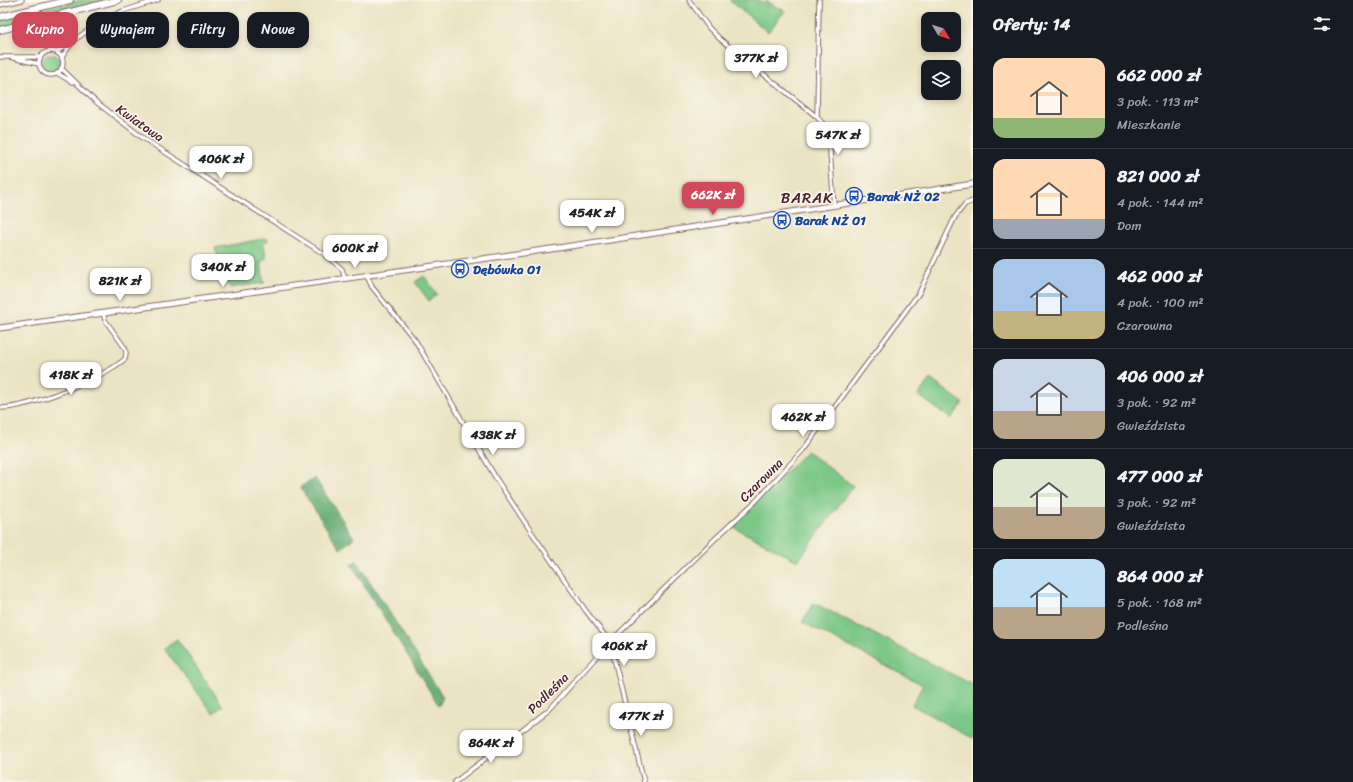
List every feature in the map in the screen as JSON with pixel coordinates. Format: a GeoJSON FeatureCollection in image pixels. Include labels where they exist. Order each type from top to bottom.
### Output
{"type":"FeatureCollection","features":[{"type":"Feature","properties":{"kind":"main road"},"geometry":{"type":"LineString","coordinates":[[0,17],[70,0]]}},
{"type":"Feature","properties":{"kind":"main road"},"geometry":{"type":"LineString","coordinates":[[0,30],[118,0]]}},
{"type":"Feature","properties":{"kind":"street"},"geometry":{"type":"LineString","coordinates":[[0,6],[22,0]]}},
{"type":"Feature","properties":{"kind":"street"},"geometry":{"type":"LineString","coordinates":[[78,37],[111,16],[158,0]]}},
{"type":"Feature","properties":{"kind":"street"},"geometry":{"type":"LineString","coordinates":[[689,0],[709,28],[732,50],[817,117],[824,125],[829,138],[834,206]]}},
{"type":"Feature","properties":{"kind":"street"},"geometry":{"type":"LineString","coordinates":[[817,117],[819,0]]}},
{"type":"Feature","properties":{"kind":"street"},"geometry":{"type":"LineString","coordinates":[[57,52],[63,48]]}},
{"type":"Feature","properties":{"kind":"street"},"geometry":{"type":"LineString","coordinates":[[68,48],[62,57],[62,68],[74,83]]}},
{"type":"Feature","properties":{"kind":"street"},"geometry":{"type":"LineString","coordinates":[[0,57],[40,57],[48,51],[57,52],[62,57]]}},
{"type":"Feature","properties":{"kind":"street"},"geometry":{"type":"LineString","coordinates":[[6,57],[39,64]]}},
{"type":"Feature","properties":{"kind":"street"},"geometry":{"type":"LineString","coordinates":[[40,57],[39,64],[45,73],[51,75],[57,73],[62,68]]}},
{"type":"Feature","properties":{"kind":"street"},"geometry":{"type":"LineString","coordinates":[[57,73],[74,83]]}},
{"type":"Feature","properties":{"kind":"street","name":"Kwiatowa"},"geometry":{"type":"LineString","coordinates":[[74,83],[99,105],[143,138],[324,254],[342,269],[345,279]]}},
{"type":"Feature","properties":{"kind":"street"},"geometry":{"type":"LineString","coordinates":[[0,328],[367,276],[973,184]]}},
{"type":"Feature","properties":{"kind":"street","name":"Czarowna"},"geometry":{"type":"LineString","coordinates":[[610,642],[756,501],[803,450],[919,293],[948,230],[961,209],[973,201]]}},
{"type":"Feature","properties":{"kind":"street"},"geometry":{"type":"LineString","coordinates":[[367,276],[372,287],[415,340],[523,521],[586,611],[610,642],[644,782]]}},
{"type":"Feature","properties":{"kind":"street"},"geometry":{"type":"LineString","coordinates":[[0,408],[31,403],[51,396],[102,373],[125,359],[125,348],[105,320],[103,313]]}},
{"type":"Feature","properties":{"kind":"street","name":"Podleśna"},"geometry":{"type":"LineString","coordinates":[[455,782],[550,708],[610,642]]}},
{"type":"Feature","properties":{"kind":"green space"},"geometry":{"type":"Polygon","coordinates":[[[81,0],[109,0],[62,12],[32,12],[81,0]]]}},
{"type":"Feature","properties":{"kind":"green space"},"geometry":{"type":"Polygon","coordinates":[[[729,0],[759,0],[768,7],[769,6],[765,3],[766,1],[785,11],[768,32],[729,0]]]}},
{"type":"Feature","properties":{"kind":"green space"},"geometry":{"type":"Polygon","coordinates":[[[12,17],[12,25],[0,28],[0,20],[12,17]]]}},
{"type":"Feature","properties":{"kind":"green space"},"geometry":{"type":"Polygon","coordinates":[[[51,54],[57,57],[60,63],[57,69],[51,72],[45,69],[42,63],[45,57],[51,54]]]}},
{"type":"Feature","properties":{"kind":"green space"},"geometry":{"type":"Polygon","coordinates":[[[267,238],[268,241],[264,242],[266,259],[261,261],[264,283],[230,288],[215,248],[267,238]]]}},
{"type":"Feature","properties":{"kind":"green space"},"geometry":{"type":"Polygon","coordinates":[[[424,276],[437,294],[429,301],[415,282],[424,276]]]}},
{"type":"Feature","properties":{"kind":"green space"},"geometry":{"type":"Polygon","coordinates":[[[930,379],[963,403],[951,419],[918,395],[930,379]]]}},
{"type":"Feature","properties":{"kind":"green space"},"geometry":{"type":"Polygon","coordinates":[[[807,451],[853,486],[798,561],[731,526],[807,451]]]}},
{"type":"Feature","properties":{"kind":"green space"},"geometry":{"type":"Polygon","coordinates":[[[315,478],[354,538],[340,549],[300,487],[315,478]]]}},
{"type":"Feature","properties":{"kind":"green space"},"geometry":{"type":"Polygon","coordinates":[[[357,561],[443,697],[439,706],[351,564],[357,561]]]}},
{"type":"Feature","properties":{"kind":"green space"},"geometry":{"type":"Polygon","coordinates":[[[814,603],[973,685],[973,739],[912,705],[923,685],[802,622],[814,603]]]}},
{"type":"Feature","properties":{"kind":"green space"},"geometry":{"type":"Polygon","coordinates":[[[177,639],[223,706],[213,713],[164,648],[177,639]]]}},
{"type":"Feature","properties":{"kind":"place","name":"Barak NŻ 02"},"geometry":{"type":"Point","coordinates":[854,196]}},
{"type":"Feature","properties":{"kind":"place","name":"Barak NŻ 01"},"geometry":{"type":"Point","coordinates":[782,220]}},
{"type":"Feature","properties":{"kind":"place","name":"Dębówka 01"},"geometry":{"type":"Point","coordinates":[460,269]}},
{"type":"Feature","properties":{"kind":"district","name":"BARAK"},"geometry":{"type":"Point","coordinates":[807,198]}}]}
